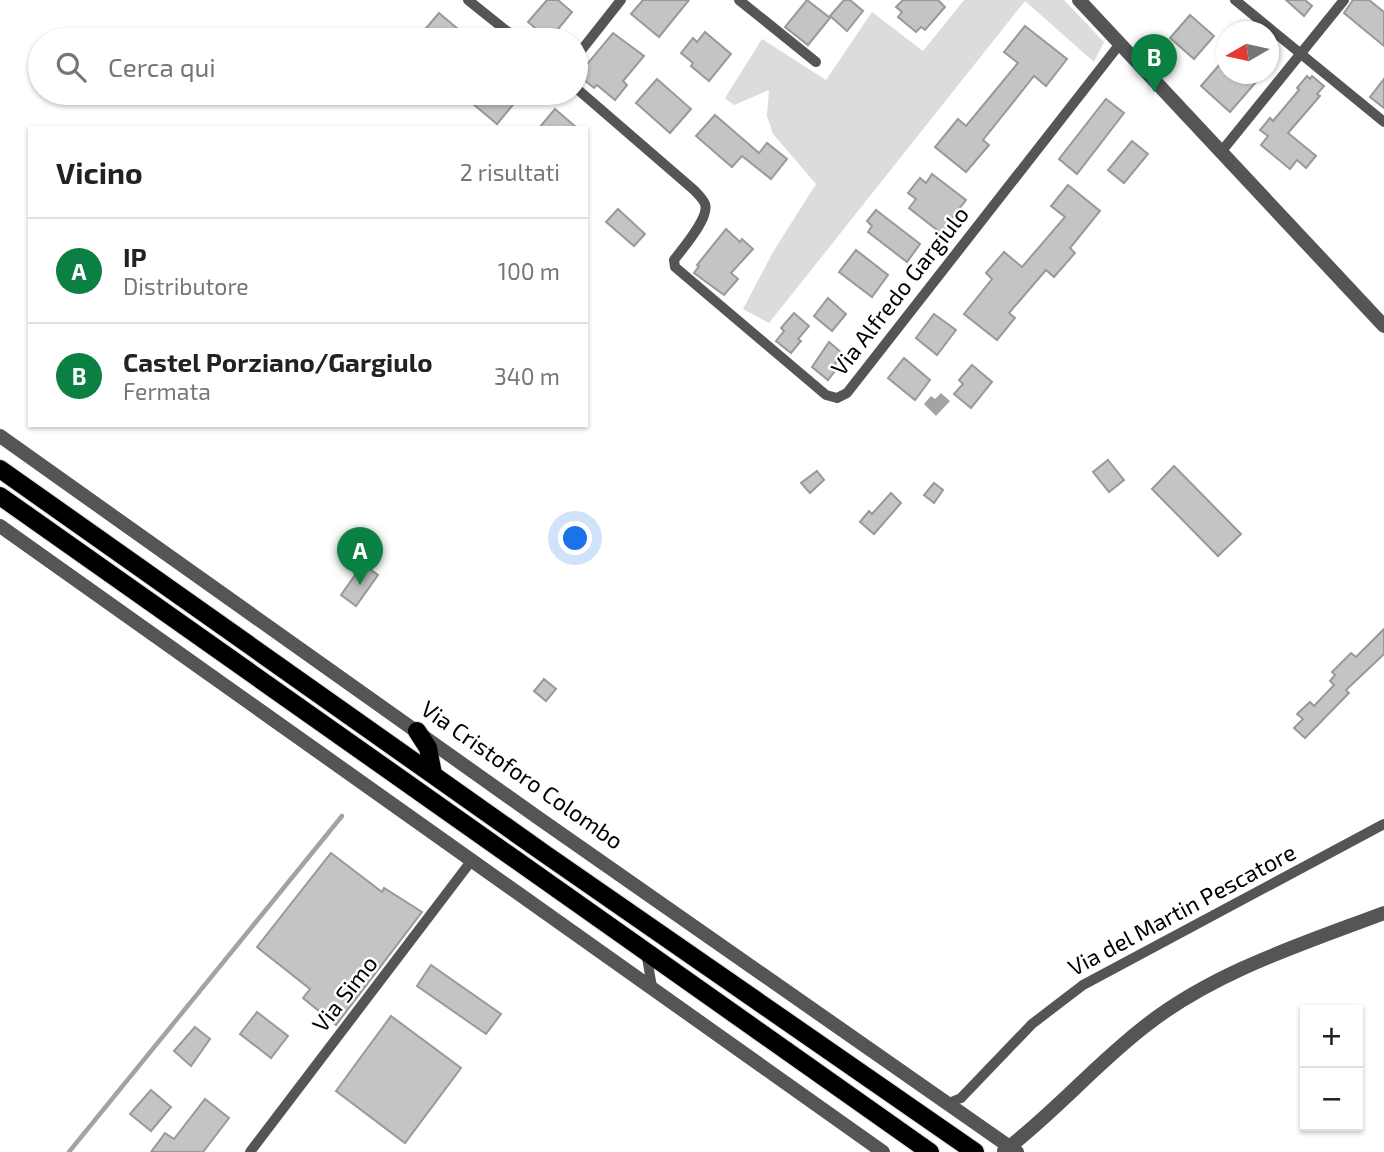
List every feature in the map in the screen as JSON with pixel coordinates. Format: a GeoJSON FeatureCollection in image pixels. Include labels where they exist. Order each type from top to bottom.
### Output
{"type":"FeatureCollection","features":[{"type":"Feature","properties":{"kind":"main road"},"geometry":{"type":"LineString","coordinates":[[0,469],[975,1152]]}},
{"type":"Feature","properties":{"kind":"main road"},"geometry":{"type":"LineString","coordinates":[[0,496],[930,1152]]}},
{"type":"Feature","properties":{"kind":"main road"},"geometry":{"type":"LineString","coordinates":[[416,731],[428,748],[433,774]]}},
{"type":"Feature","properties":{"kind":"street"},"geometry":{"type":"LineString","coordinates":[[468,0],[503,28]]}},
{"type":"Feature","properties":{"kind":"street"},"geometry":{"type":"LineString","coordinates":[[588,42],[621,0]]}},
{"type":"Feature","properties":{"kind":"street"},"geometry":{"type":"LineString","coordinates":[[738,0],[816,62]]}},
{"type":"Feature","properties":{"kind":"street"},"geometry":{"type":"LineString","coordinates":[[1079,0],[1384,326]]}},
{"type":"Feature","properties":{"kind":"street"},"geometry":{"type":"LineString","coordinates":[[1235,0],[1384,122]]}},
{"type":"Feature","properties":{"kind":"street"},"geometry":{"type":"LineString","coordinates":[[1221,152],[1344,0]]}},
{"type":"Feature","properties":{"kind":"street","name":"Via Alfredo Gargiulo"},"geometry":{"type":"LineString","coordinates":[[588,98],[704,201],[706,211],[703,220],[674,260],[675,267],[826,395],[837,398],[847,393],[1119,45]]}},
{"type":"Feature","properties":{"kind":"street","name":"Via Cristoforo Colombo"},"geometry":{"type":"LineString","coordinates":[[0,436],[948,1103],[1010,1150]]}},
{"type":"Feature","properties":{"kind":"street"},"geometry":{"type":"LineString","coordinates":[[0,526],[883,1152]]}},
{"type":"Feature","properties":{"kind":"street","name":"Via del Martin Pescatore"},"geometry":{"type":"LineString","coordinates":[[948,1103],[961,1098],[1032,1024],[1083,985],[1384,824]]}},
{"type":"Feature","properties":{"kind":"street","name":"Via Simo"},"geometry":{"type":"LineString","coordinates":[[250,1152],[472,860]]}},
{"type":"Feature","properties":{"kind":"street"},"geometry":{"type":"LineString","coordinates":[[1010,1150],[1145,1026],[1206,987],[1271,957],[1384,913]]}},
{"type":"Feature","properties":{"kind":"street"},"geometry":{"type":"LineString","coordinates":[[646,952],[652,988]]}},
{"type":"Feature","properties":{"kind":"shaded area"},"geometry":{"type":"Polygon","coordinates":[[[964,0],[1064,0],[1104,42],[1094,62],[1025,1],[769,323],[743,309],[773,252],[816,184],[773,134],[767,116],[769,90],[734,105],[725,98],[762,39],[826,80],[872,12],[923,51],[964,0]]]}},
{"type":"Feature","properties":{"kind":"shaded area"},"geometry":{"type":"Polygon","coordinates":[[[941,393],[950,401],[936,416],[924,404],[931,396],[935,399],[941,393]]]}},
{"type":"Feature","properties":{"kind":"building"},"geometry":{"type":"Polygon","coordinates":[[[547,0],[558,0],[572,12],[559,28],[535,28],[528,22],[547,0]]]}},
{"type":"Feature","properties":{"kind":"building"},"geometry":{"type":"Polygon","coordinates":[[[643,0],[689,0],[659,37],[631,14],[643,0]]]}},
{"type":"Feature","properties":{"kind":"building"},"geometry":{"type":"Polygon","coordinates":[[[807,0],[830,18],[808,45],[785,27],[807,0]]]}},
{"type":"Feature","properties":{"kind":"building"},"geometry":{"type":"Polygon","coordinates":[[[844,0],[850,0],[863,11],[847,31],[830,16],[844,0]]]}},
{"type":"Feature","properties":{"kind":"building"},"geometry":{"type":"Polygon","coordinates":[[[903,0],[938,0],[945,7],[925,30],[921,27],[916,32],[898,17],[902,12],[896,7],[903,0]]]}},
{"type":"Feature","properties":{"kind":"building"},"geometry":{"type":"Polygon","coordinates":[[[1286,0],[1305,0],[1312,6],[1304,16],[1286,0]]]}},
{"type":"Feature","properties":{"kind":"building"},"geometry":{"type":"Polygon","coordinates":[[[1353,0],[1369,0],[1384,12],[1384,46],[1344,13],[1353,0]]]}},
{"type":"Feature","properties":{"kind":"building"},"geometry":{"type":"Polygon","coordinates":[[[439,13],[457,28],[426,28],[439,13]]]}},
{"type":"Feature","properties":{"kind":"building"},"geometry":{"type":"Polygon","coordinates":[[[1190,15],[1214,36],[1194,59],[1170,38],[1190,15]]]}},
{"type":"Feature","properties":{"kind":"building"},"geometry":{"type":"Polygon","coordinates":[[[1025,26],[1067,59],[1046,86],[1034,76],[983,140],[989,145],[966,172],[935,147],[958,119],[966,126],[1018,63],[1004,52],[1025,26]]]}},
{"type":"Feature","properties":{"kind":"building"},"geometry":{"type":"Polygon","coordinates":[[[705,32],[731,54],[709,81],[691,66],[693,63],[681,53],[693,38],[697,42],[705,32]]]}},
{"type":"Feature","properties":{"kind":"building"},"geometry":{"type":"Polygon","coordinates":[[[613,33],[644,56],[623,81],[627,85],[615,100],[597,85],[594,88],[588,83],[588,63],[613,33]]]}},
{"type":"Feature","properties":{"kind":"building"},"geometry":{"type":"Polygon","coordinates":[[[1216,69],[1216,84],[1254,84],[1230,112],[1201,86],[1216,69]]]}},
{"type":"Feature","properties":{"kind":"building"},"geometry":{"type":"Polygon","coordinates":[[[1307,76],[1310,79],[1312,76],[1324,86],[1317,94],[1320,96],[1288,133],[1316,156],[1306,168],[1297,160],[1290,169],[1261,145],[1268,136],[1260,130],[1270,118],[1273,121],[1307,76]]]}},
{"type":"Feature","properties":{"kind":"building"},"geometry":{"type":"Polygon","coordinates":[[[657,79],[691,109],[670,133],[636,103],[657,79]]]}},
{"type":"Feature","properties":{"kind":"building"},"geometry":{"type":"Polygon","coordinates":[[[1384,79],[1384,108],[1370,97],[1384,79]]]}},
{"type":"Feature","properties":{"kind":"building"},"geometry":{"type":"Polygon","coordinates":[[[1106,99],[1124,113],[1077,174],[1059,159],[1106,99]]]}},
{"type":"Feature","properties":{"kind":"building"},"geometry":{"type":"Polygon","coordinates":[[[474,105],[513,105],[497,124],[474,105]]]}},
{"type":"Feature","properties":{"kind":"building"},"geometry":{"type":"Polygon","coordinates":[[[555,109],[575,126],[541,126],[555,109]]]}},
{"type":"Feature","properties":{"kind":"building"},"geometry":{"type":"Polygon","coordinates":[[[715,115],[759,153],[767,143],[787,159],[771,179],[742,156],[732,167],[696,136],[715,115]]]}},
{"type":"Feature","properties":{"kind":"building"},"geometry":{"type":"Polygon","coordinates":[[[1132,141],[1148,154],[1124,183],[1108,170],[1132,141]]]}},
{"type":"Feature","properties":{"kind":"building"},"geometry":{"type":"Polygon","coordinates":[[[932,174],[966,200],[941,233],[909,208],[916,199],[908,193],[920,178],[926,183],[932,174]]]}},
{"type":"Feature","properties":{"kind":"building"},"geometry":{"type":"Polygon","coordinates":[[[1068,185],[1100,211],[1070,248],[1075,253],[1054,277],[1046,270],[1009,313],[1015,318],[997,340],[964,314],[992,279],[986,273],[1004,252],[1022,267],[1065,217],[1051,206],[1068,185]]]}},
{"type":"Feature","properties":{"kind":"building"},"geometry":{"type":"Polygon","coordinates":[[[618,209],[645,234],[634,246],[606,222],[618,209]]]}},
{"type":"Feature","properties":{"kind":"building"},"geometry":{"type":"Polygon","coordinates":[[[876,210],[920,244],[907,262],[868,232],[872,226],[867,221],[876,210]]]}},
{"type":"Feature","properties":{"kind":"building"},"geometry":{"type":"Polygon","coordinates":[[[726,229],[740,242],[742,239],[753,249],[731,273],[738,279],[724,295],[694,273],[699,266],[697,265],[726,229]]]}},
{"type":"Feature","properties":{"kind":"building"},"geometry":{"type":"Polygon","coordinates":[[[856,250],[888,275],[872,297],[839,272],[856,250]]]}},
{"type":"Feature","properties":{"kind":"building"},"geometry":{"type":"Polygon","coordinates":[[[828,298],[846,314],[832,331],[814,316],[828,298]]]}},
{"type":"Feature","properties":{"kind":"building"},"geometry":{"type":"Polygon","coordinates":[[[794,313],[809,326],[791,353],[776,341],[784,331],[781,328],[794,313]]]}},
{"type":"Feature","properties":{"kind":"building"},"geometry":{"type":"Polygon","coordinates":[[[934,314],[956,330],[937,355],[916,338],[934,314]]]}},
{"type":"Feature","properties":{"kind":"building"},"geometry":{"type":"Polygon","coordinates":[[[829,342],[843,354],[835,364],[838,367],[828,380],[812,367],[829,342]]]}},
{"type":"Feature","properties":{"kind":"building"},"geometry":{"type":"Polygon","coordinates":[[[904,358],[930,380],[915,400],[888,378],[904,358]]]}},
{"type":"Feature","properties":{"kind":"building"},"geometry":{"type":"Polygon","coordinates":[[[972,365],[992,382],[971,408],[954,394],[963,384],[959,380],[972,365]]]}},
{"type":"Feature","properties":{"kind":"building"},"geometry":{"type":"Polygon","coordinates":[[[1108,460],[1124,480],[1109,492],[1093,472],[1108,460]]]}},
{"type":"Feature","properties":{"kind":"building"},"geometry":{"type":"Polygon","coordinates":[[[1174,466],[1241,534],[1218,556],[1152,489],[1174,466]]]}},
{"type":"Feature","properties":{"kind":"building"},"geometry":{"type":"Polygon","coordinates":[[[817,471],[824,480],[810,493],[801,483],[817,471]]]}},
{"type":"Feature","properties":{"kind":"building"},"geometry":{"type":"Polygon","coordinates":[[[934,483],[943,490],[934,503],[924,495],[934,483]]]}},
{"type":"Feature","properties":{"kind":"building"},"geometry":{"type":"Polygon","coordinates":[[[891,493],[901,503],[874,534],[860,522],[869,511],[872,514],[891,493]]]}},
{"type":"Feature","properties":{"kind":"building"},"geometry":{"type":"Polygon","coordinates":[[[363,564],[378,575],[356,606],[341,595],[363,564]]]}},
{"type":"Feature","properties":{"kind":"building"},"geometry":{"type":"Polygon","coordinates":[[[1384,629],[1384,654],[1346,690],[1349,693],[1305,738],[1294,728],[1303,719],[1297,714],[1310,702],[1314,706],[1334,685],[1330,681],[1335,675],[1332,672],[1351,653],[1356,657],[1384,629]]]}},
{"type":"Feature","properties":{"kind":"building"},"geometry":{"type":"Polygon","coordinates":[[[544,679],[556,689],[546,701],[534,691],[544,679]]]}},
{"type":"Feature","properties":{"kind":"building"},"geometry":{"type":"Polygon","coordinates":[[[331,853],[382,892],[384,888],[422,912],[336,1025],[303,998],[310,989],[257,947],[331,853]]]}},
{"type":"Feature","properties":{"kind":"building"},"geometry":{"type":"Polygon","coordinates":[[[431,965],[501,1014],[486,1034],[417,986],[431,965]]]}},
{"type":"Feature","properties":{"kind":"building"},"geometry":{"type":"Polygon","coordinates":[[[257,1012],[288,1036],[271,1058],[240,1034],[257,1012]]]}},
{"type":"Feature","properties":{"kind":"building"},"geometry":{"type":"Polygon","coordinates":[[[391,1016],[461,1068],[405,1143],[336,1091],[391,1016]]]}},
{"type":"Feature","properties":{"kind":"building"},"geometry":{"type":"Polygon","coordinates":[[[195,1027],[210,1039],[191,1066],[174,1051],[195,1027]]]}},
{"type":"Feature","properties":{"kind":"building"},"geometry":{"type":"Polygon","coordinates":[[[151,1090],[171,1107],[151,1131],[130,1114],[151,1090]]]}},
{"type":"Feature","properties":{"kind":"building"},"geometry":{"type":"Polygon","coordinates":[[[205,1099],[229,1118],[203,1152],[151,1152],[165,1133],[174,1139],[205,1099]]]}},
{"type":"Feature","properties":{"kind":"waterway"},"geometry":{"type":"LineString","coordinates":[[69,1152],[342,816]]}},
{"type":"Feature","properties":{"kind":"place","name":"Castel Porziano/Gargiulo"},"geometry":{"type":"Point","coordinates":[1154,92]}},
{"type":"Feature","properties":{"kind":"place","name":"IP"},"geometry":{"type":"Point","coordinates":[360,585]}}]}
